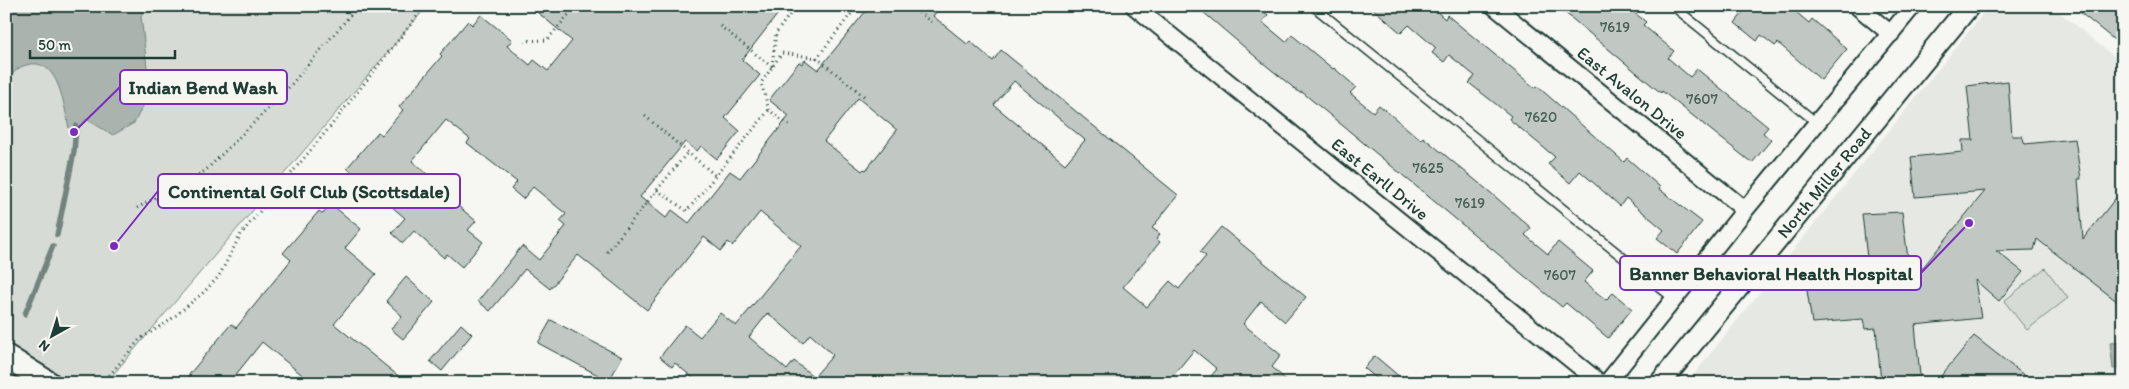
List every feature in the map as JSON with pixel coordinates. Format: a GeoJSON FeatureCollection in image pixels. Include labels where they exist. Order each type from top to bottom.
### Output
{"type":"FeatureCollection","features":[{"type":"Feature","properties":{"kind":"main road"},"geometry":{"type":"LineString","coordinates":[[6,356],[49,383]]}},
{"type":"Feature","properties":{"kind":"street","name":"East Earll Drive"},"geometry":{"type":"LineString","coordinates":[[1134,6],[1600,383]]}},
{"type":"Feature","properties":{"kind":"street","name":"East Avalon Drive"},"geometry":{"type":"LineString","coordinates":[[1494,6],[1745,210]]}},
{"type":"Feature","properties":{"kind":"street"},"geometry":{"type":"LineString","coordinates":[[1857,6],[1891,34]]}},
{"type":"Feature","properties":{"kind":"street"},"geometry":{"type":"LineString","coordinates":[[1607,383],[1745,210],[1914,6]]}},
{"type":"Feature","properties":{"kind":"street","name":"North Miller Road"},"geometry":{"type":"LineString","coordinates":[[1660,383],[1969,6]]}},
{"type":"Feature","properties":{"kind":"lane"},"geometry":{"type":"LineString","coordinates":[[1313,6],[1674,299]]}},
{"type":"Feature","properties":{"kind":"lane"},"geometry":{"type":"LineString","coordinates":[[1673,6],[1817,123]]}},
{"type":"Feature","properties":{"kind":"path"},"geometry":{"type":"LineString","coordinates":[[137,208],[205,171],[284,93],[358,6]]}},
{"type":"Feature","properties":{"kind":"path"},"geometry":{"type":"LineString","coordinates":[[103,383],[140,339],[169,321],[204,292],[219,276],[241,234],[334,122],[425,6]]}},
{"type":"Feature","properties":{"kind":"path"},"geometry":{"type":"LineString","coordinates":[[524,41],[546,40],[576,6]]}},
{"type":"Feature","properties":{"kind":"path"},"geometry":{"type":"LineString","coordinates":[[772,67],[776,33],[796,6]]}},
{"type":"Feature","properties":{"kind":"path"},"geometry":{"type":"LineString","coordinates":[[817,58],[857,6]]}},
{"type":"Feature","properties":{"kind":"path"},"geometry":{"type":"LineString","coordinates":[[911,6],[931,22]]}},
{"type":"Feature","properties":{"kind":"path"},"geometry":{"type":"LineString","coordinates":[[720,26],[772,67]]}},
{"type":"Feature","properties":{"kind":"path"},"geometry":{"type":"LineString","coordinates":[[789,125],[769,110],[761,83],[782,53],[817,58],[865,97]]}},
{"type":"Feature","properties":{"kind":"path"},"geometry":{"type":"LineString","coordinates":[[658,190],[687,211],[769,110]]}},
{"type":"Feature","properties":{"kind":"path"},"geometry":{"type":"LineString","coordinates":[[645,116],[716,177]]}},
{"type":"Feature","properties":{"kind":"path"},"geometry":{"type":"LineString","coordinates":[[607,252],[688,153]]}},
{"type":"Feature","properties":{"kind":"shaded area"},"geometry":{"type":"Polygon","coordinates":[[[6,6],[427,6],[106,383],[6,383],[6,6]]]}},
{"type":"Feature","properties":{"kind":"shaded area"},"geometry":{"type":"Polygon","coordinates":[[[6,6],[147,6],[141,16],[150,93],[134,123],[113,135],[86,119],[74,132],[69,128],[62,96],[53,75],[46,68],[37,64],[26,65],[15,72],[10,78],[6,91],[6,6]]]}},
{"type":"Feature","properties":{"kind":"shaded area"},"geometry":{"type":"Polygon","coordinates":[[[1989,6],[2052,6],[2123,64],[2123,383],[1687,383],[1989,6]]]}},
{"type":"Feature","properties":{"kind":"shaded area"},"geometry":{"type":"Polygon","coordinates":[[[2045,268],[2068,298],[2027,330],[2004,301],[2045,268]]]}},
{"type":"Feature","properties":{"kind":"shaded area"},"geometry":{"type":"Polygon","coordinates":[[[2123,342],[2123,368],[2113,369],[2110,343],[2123,342]]]}},
{"type":"Feature","properties":{"kind":"building"},"geometry":{"type":"Polygon","coordinates":[[[530,6],[784,6],[742,60],[760,75],[725,118],[740,131],[717,159],[701,146],[697,151],[685,142],[640,197],[666,218],[672,210],[689,223],[730,171],[740,178],[789,116],[769,100],[799,62],[802,64],[805,60],[818,70],[870,6],[941,6],[933,16],[967,44],[970,41],[993,61],[1001,50],[1178,195],[1152,228],[1160,234],[1156,239],[1160,242],[1123,287],[1147,307],[1170,281],[1179,289],[1206,256],[1200,252],[1221,227],[1306,297],[1285,322],[1261,301],[1243,324],[1281,355],[1272,367],[1289,383],[1219,383],[1211,376],[1217,369],[1194,350],[1167,383],[699,383],[675,363],[672,367],[660,357],[685,325],[700,337],[720,313],[736,326],[801,246],[760,212],[733,246],[728,242],[721,251],[704,237],[647,310],[578,255],[550,289],[525,269],[490,311],[478,301],[522,246],[539,260],[566,226],[560,221],[566,214],[533,187],[523,199],[511,189],[517,182],[467,143],[470,139],[446,120],[412,161],[436,182],[443,174],[455,184],[445,195],[476,221],[468,230],[483,242],[462,267],[447,254],[444,258],[414,231],[403,243],[392,233],[405,218],[347,168],[378,132],[382,135],[403,110],[399,107],[442,56],[440,54],[468,21],[472,25],[481,15],[512,40],[507,46],[530,65],[534,60],[548,71],[572,41],[530,6]],[[1014,81],[994,105],[1065,164],[1085,140],[1014,81]],[[858,98],[824,141],[862,171],[866,170],[897,130],[858,98]],[[768,313],[749,337],[787,370],[794,361],[814,377],[833,355],[810,334],[803,343],[768,313]]]}},
{"type":"Feature","properties":{"kind":"building"},"geometry":{"type":"Polygon","coordinates":[[[1196,6],[1257,6],[1268,15],[1262,22],[1286,42],[1292,35],[1334,68],[1356,87],[1350,93],[1373,112],[1379,105],[1421,140],[1423,137],[1491,193],[1531,228],[1525,235],[1548,254],[1558,242],[1593,271],[1584,282],[1606,300],[1613,293],[1632,309],[1608,338],[1566,303],[1562,307],[1196,6]]]}},
{"type":"Feature","properties":{"kind":"building"},"geometry":{"type":"Polygon","coordinates":[[[1370,6],[1430,6],[1445,19],[1447,15],[1535,88],[1537,86],[1624,162],[1627,158],[1660,187],[1659,189],[1702,222],[1677,254],[1657,238],[1664,230],[1626,198],[1620,206],[1580,171],[1570,183],[1548,164],[1555,157],[1509,119],[1511,116],[1469,83],[1475,76],[1449,55],[1444,62],[1432,53],[1436,48],[1409,25],[1401,33],[1370,6]]]}},
{"type":"Feature","properties":{"kind":"building"},"geometry":{"type":"Polygon","coordinates":[[[1557,6],[1626,6],[1646,22],[1643,25],[1674,51],[1668,58],[1690,77],[1697,69],[1768,127],[1763,133],[1771,140],[1752,163],[1662,91],[1661,93],[1557,6]]]}},
{"type":"Feature","properties":{"kind":"building"},"geometry":{"type":"Polygon","coordinates":[[[1748,6],[1789,6],[1809,23],[1812,19],[1847,49],[1821,80],[1778,43],[1775,46],[1761,35],[1757,41],[1735,23],[1748,6]]]}},
{"type":"Feature","properties":{"kind":"building"},"geometry":{"type":"Polygon","coordinates":[[[2072,6],[2123,6],[2123,47],[2072,6]]]}},
{"type":"Feature","properties":{"kind":"building"},"geometry":{"type":"Polygon","coordinates":[[[2008,81],[2012,136],[2022,136],[2025,144],[2075,139],[2081,179],[2078,179],[2083,239],[2123,189],[2123,306],[2037,239],[2034,250],[1996,251],[2023,272],[1999,301],[1975,280],[1981,318],[1915,325],[1920,376],[1881,382],[1876,328],[1865,329],[1863,319],[1812,323],[1806,284],[1859,279],[1859,268],[1868,267],[1862,214],[1902,212],[1911,282],[1985,191],[1915,197],[1911,157],[1963,152],[1962,140],[1973,140],[1967,86],[2008,81]]]}},
{"type":"Feature","properties":{"kind":"building"},"geometry":{"type":"Polygon","coordinates":[[[331,204],[361,229],[345,248],[376,274],[334,324],[407,383],[312,383],[262,342],[229,383],[197,383],[188,376],[231,324],[236,328],[291,260],[283,253],[319,211],[323,214],[331,204]]]}},
{"type":"Feature","properties":{"kind":"building"},"geometry":{"type":"Polygon","coordinates":[[[406,277],[434,302],[403,339],[391,329],[402,316],[386,301],[406,277]]]}},
{"type":"Feature","properties":{"kind":"building"},"geometry":{"type":"Polygon","coordinates":[[[551,320],[622,357],[609,381],[538,343],[551,320]]]}},
{"type":"Feature","properties":{"kind":"building"},"geometry":{"type":"Polygon","coordinates":[[[461,324],[472,334],[442,371],[430,361],[461,324]]]}},
{"type":"Feature","properties":{"kind":"building"},"geometry":{"type":"Polygon","coordinates":[[[1974,336],[2034,383],[1935,383],[1974,336]]]}},
{"type":"Feature","properties":{"kind":"building"},"geometry":{"type":"Polygon","coordinates":[[[1375,356],[1407,383],[1382,383],[1364,368],[1375,356]]]}},
{"type":"Feature","properties":{"kind":"waterway"},"geometry":{"type":"LineString","coordinates":[[57,235],[74,152],[76,126]]}},
{"type":"Feature","properties":{"kind":"waterway"},"geometry":{"type":"LineString","coordinates":[[25,314],[53,246]]}},
{"type":"Feature","properties":{"kind":"place","name":"Indian Bend Wash"},"geometry":{"type":"Point","coordinates":[74,132]}},
{"type":"Feature","properties":{"kind":"place","name":"Banner Behavioral Health Hospital"},"geometry":{"type":"Point","coordinates":[1969,223]}},
{"type":"Feature","properties":{"kind":"place","name":"Continental Golf Club (Scottsdale)"},"geometry":{"type":"Point","coordinates":[114,246]}}]}
